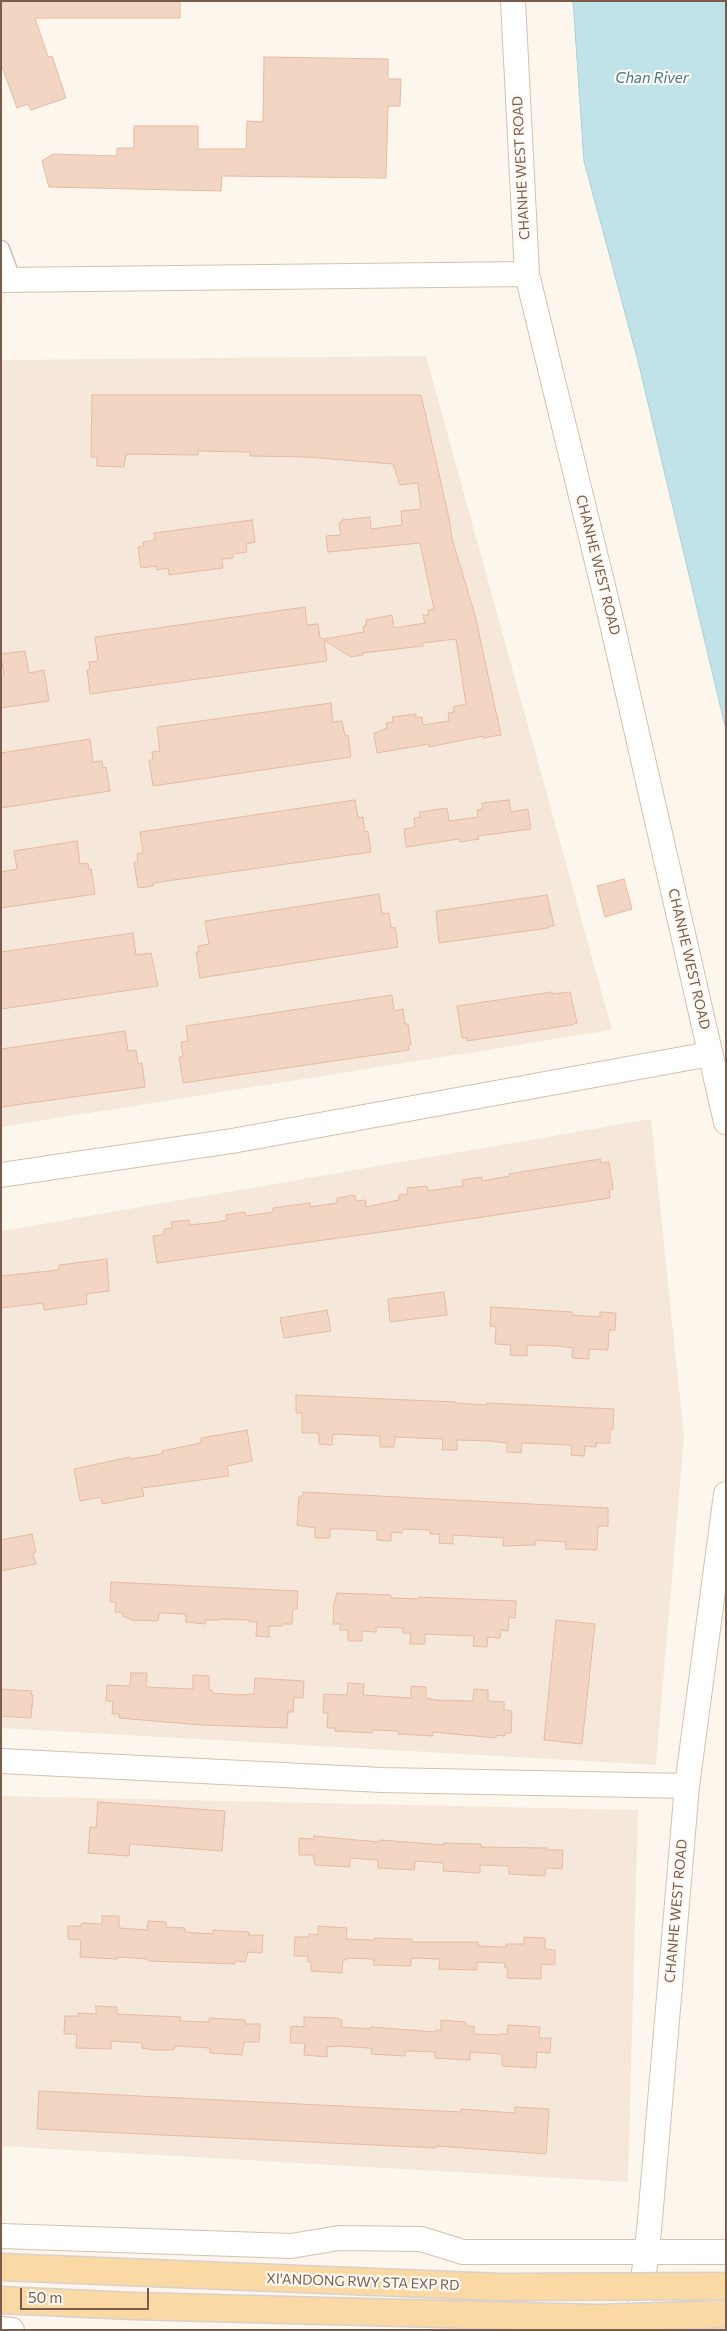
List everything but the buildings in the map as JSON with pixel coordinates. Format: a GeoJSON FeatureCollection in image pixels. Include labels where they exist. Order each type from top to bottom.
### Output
{"type":"FeatureCollection","features":[{"type":"Feature","properties":{"kind":"main road","name":"XI'ANDONG RWY STA EXP RD"},"geometry":{"type":"LineString","coordinates":[[1,2267],[501,2287],[726,2286]]}},
{"type":"Feature","properties":{"kind":"main road","name":"XI'ANDONG RWY STA EXP RD"},"geometry":{"type":"LineString","coordinates":[[1,2300],[133,2306],[597,2318],[726,2314]]}},
{"type":"Feature","properties":{"kind":"street","name":"CHANHE WEST ROAD"},"geometry":{"type":"LineString","coordinates":[[512,1],[527,274],[610,615],[726,1122]]}},
{"type":"Feature","properties":{"kind":"street"},"geometry":{"type":"LineString","coordinates":[[1,250],[7,279],[527,274]]}},
{"type":"Feature","properties":{"kind":"street"},"geometry":{"type":"LineString","coordinates":[[1,1175],[232,1140],[710,1054]]}},
{"type":"Feature","properties":{"kind":"street","name":"CHANHE WEST ROAD"},"geometry":{"type":"LineString","coordinates":[[637,2330],[653,2252],[686,1786],[726,1494]]}},
{"type":"Feature","properties":{"kind":"street"},"geometry":{"type":"LineString","coordinates":[[1,1761],[382,1780],[686,1786]]}},
{"type":"Feature","properties":{"kind":"street"},"geometry":{"type":"LineString","coordinates":[[1,2236],[291,2246],[339,2238],[421,2239],[463,2252],[726,2252]]}},
{"type":"Feature","properties":{"kind":"street"},"geometry":{"type":"LineString","coordinates":[[1,2329],[12,2330]]}},
{"type":"Feature","properties":{"kind":"shaded area"},"geometry":{"type":"Polygon","coordinates":[[[426,356],[612,1030],[1,1127],[1,360],[426,356]]]}},
{"type":"Feature","properties":{"kind":"shaded area"},"geometry":{"type":"Polygon","coordinates":[[[651,1119],[684,1437],[656,1765],[1,1728],[1,1231],[651,1119]]]}},
{"type":"Feature","properties":{"kind":"shaded area"},"geometry":{"type":"Polygon","coordinates":[[[1,1796],[638,1810],[628,2182],[1,2146],[1,1796]]]}},
{"type":"Feature","properties":{"kind":"water","name":"Chan River"},"geometry":{"type":"Polygon","coordinates":[[[573,1],[726,1],[726,730],[638,361],[584,161],[573,1]]]}}]}
